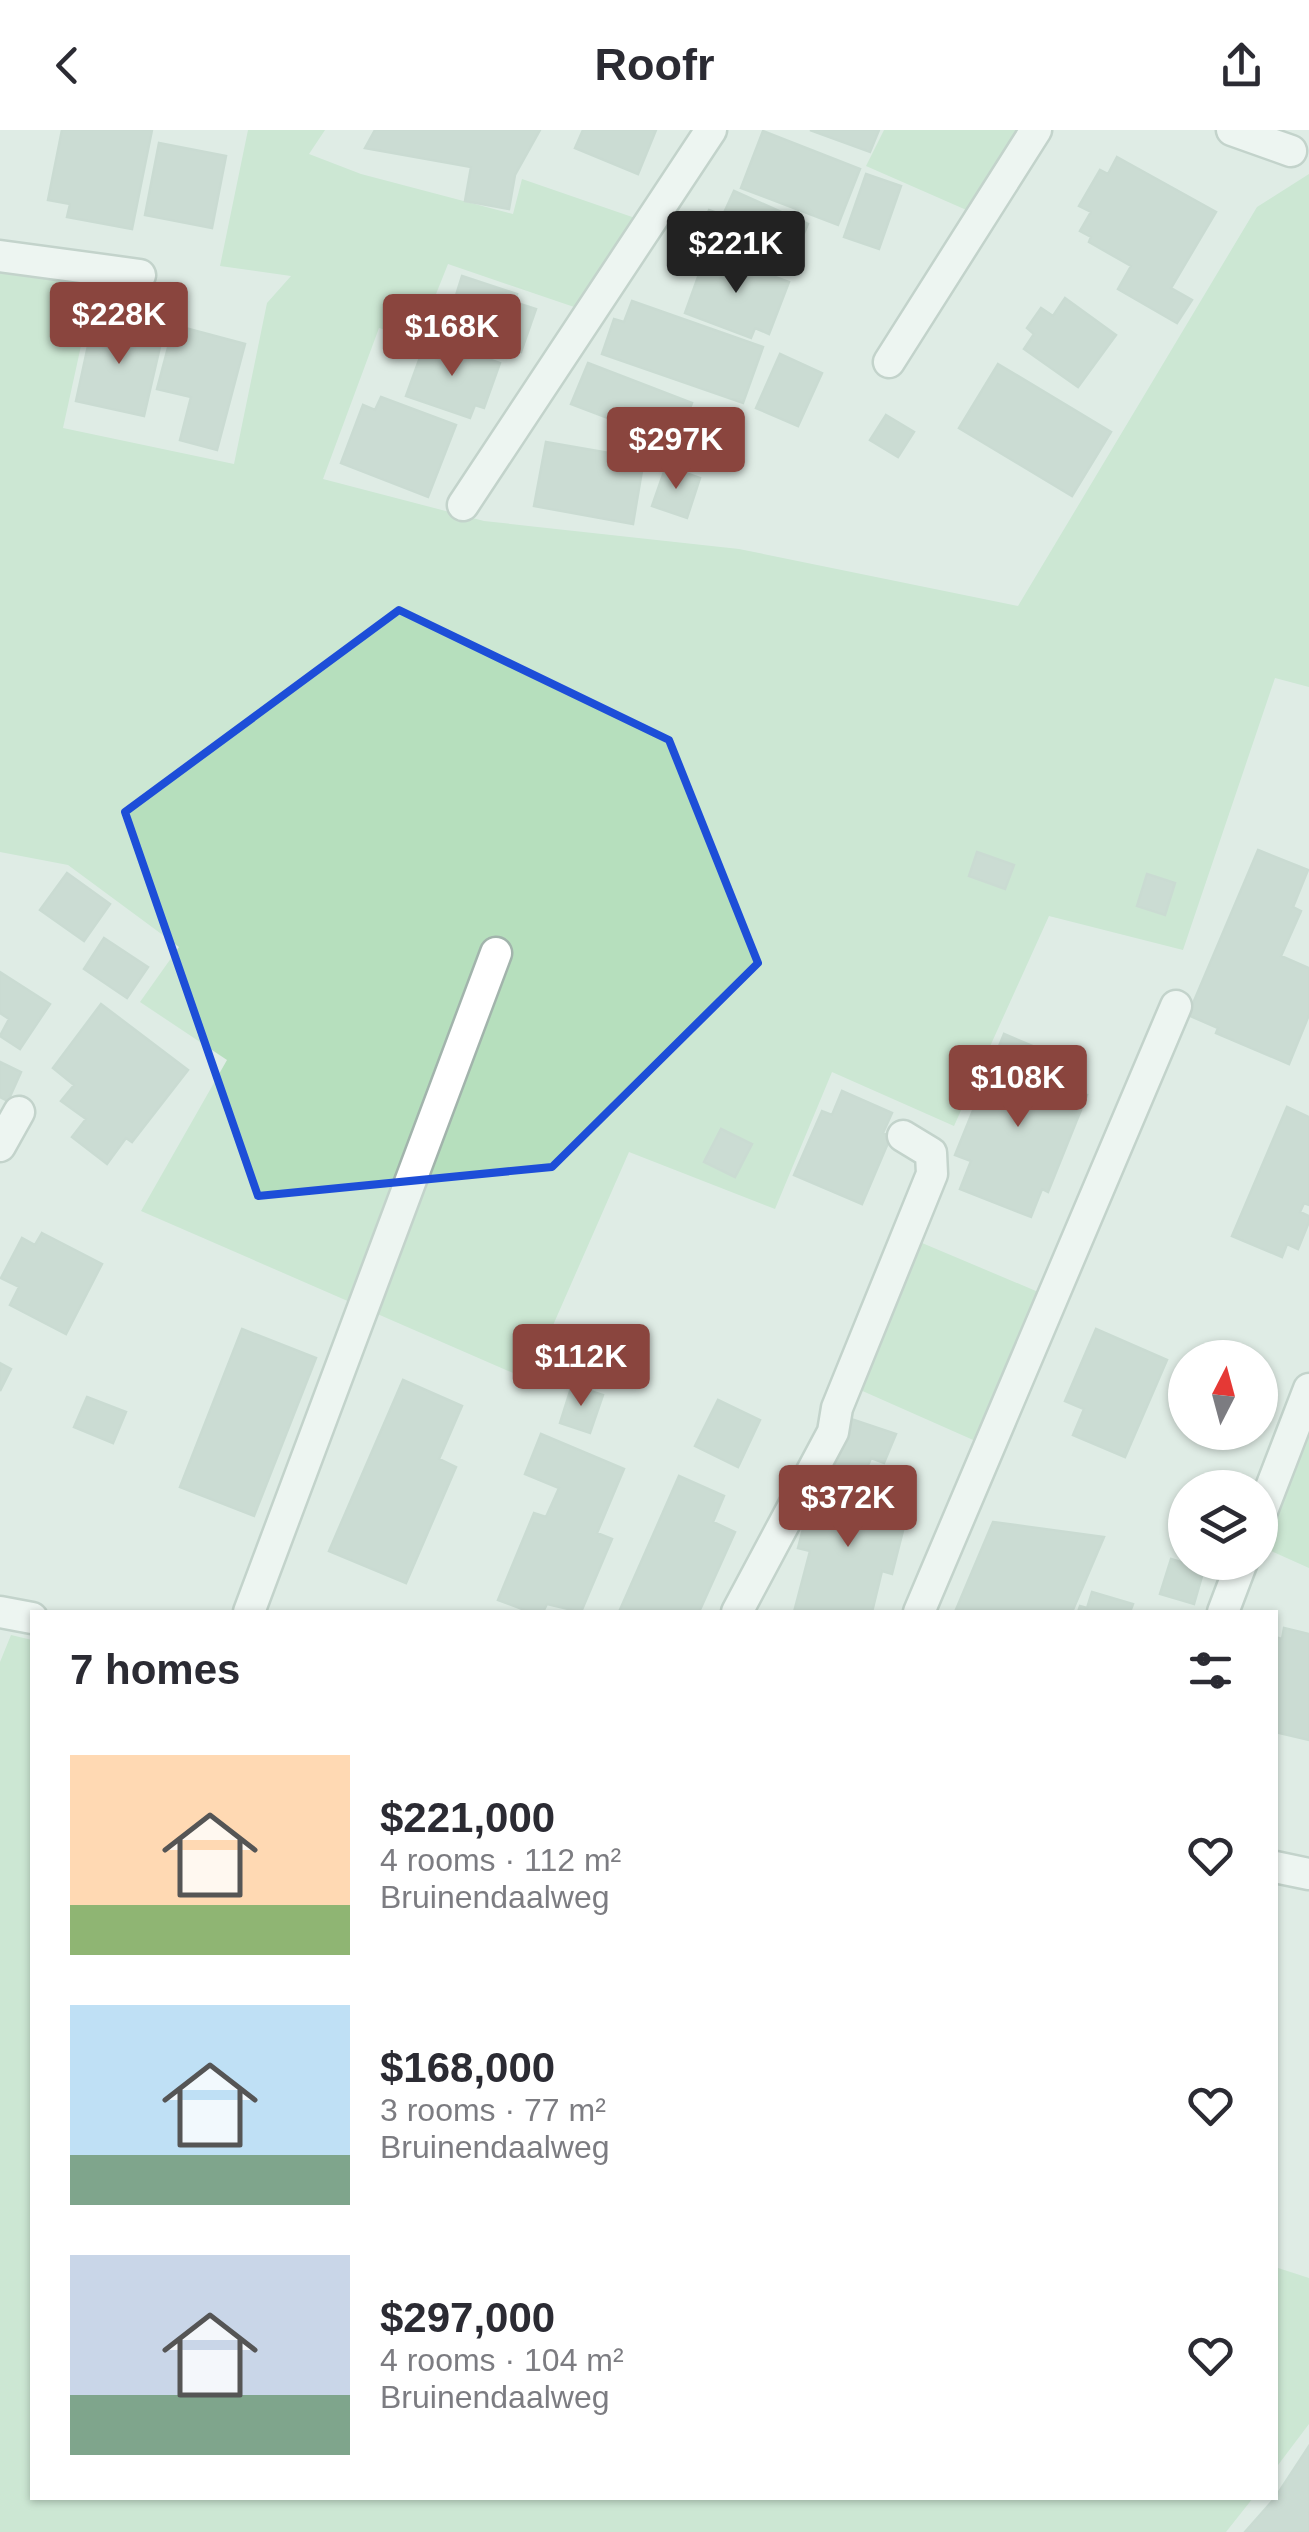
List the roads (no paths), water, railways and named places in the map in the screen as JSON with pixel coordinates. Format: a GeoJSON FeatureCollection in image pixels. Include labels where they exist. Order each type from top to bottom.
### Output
{"type":"FeatureCollection","features":[{"type":"Feature","properties":{"kind":"street"},"geometry":{"type":"LineString","coordinates":[[463,505],[712,130]]}},
{"type":"Feature","properties":{"kind":"street"},"geometry":{"type":"LineString","coordinates":[[890,362],[1036,130]]}},
{"type":"Feature","properties":{"kind":"street"},"geometry":{"type":"LineString","coordinates":[[1232,130],[1291,152]]}},
{"type":"Feature","properties":{"kind":"street"},"geometry":{"type":"LineString","coordinates":[[0,256],[140,275]]}},
{"type":"Feature","properties":{"kind":"street"},"geometry":{"type":"LineString","coordinates":[[250,1610],[496,953]]}},
{"type":"Feature","properties":{"kind":"street"},"geometry":{"type":"LineString","coordinates":[[920,1610],[1176,1006]]}},
{"type":"Feature","properties":{"kind":"street"},"geometry":{"type":"LineString","coordinates":[[0,1146],[19,1112]]}},
{"type":"Feature","properties":{"kind":"street"},"geometry":{"type":"LineString","coordinates":[[738,1610],[833,1432],[837,1408],[932,1174],[931,1154],[903,1136]]}},
{"type":"Feature","properties":{"kind":"street"},"geometry":{"type":"LineString","coordinates":[[1278,1470],[1309,1389]]}},
{"type":"Feature","properties":{"kind":"street"},"geometry":{"type":"LineString","coordinates":[[1224,1610],[1235,1580]]}},
{"type":"Feature","properties":{"kind":"street"},"geometry":{"type":"LineString","coordinates":[[0,1612],[30,1618]]}},
{"type":"Feature","properties":{"kind":"street"},"geometry":{"type":"LineString","coordinates":[[1278,1868],[1309,1874]]}}]}
